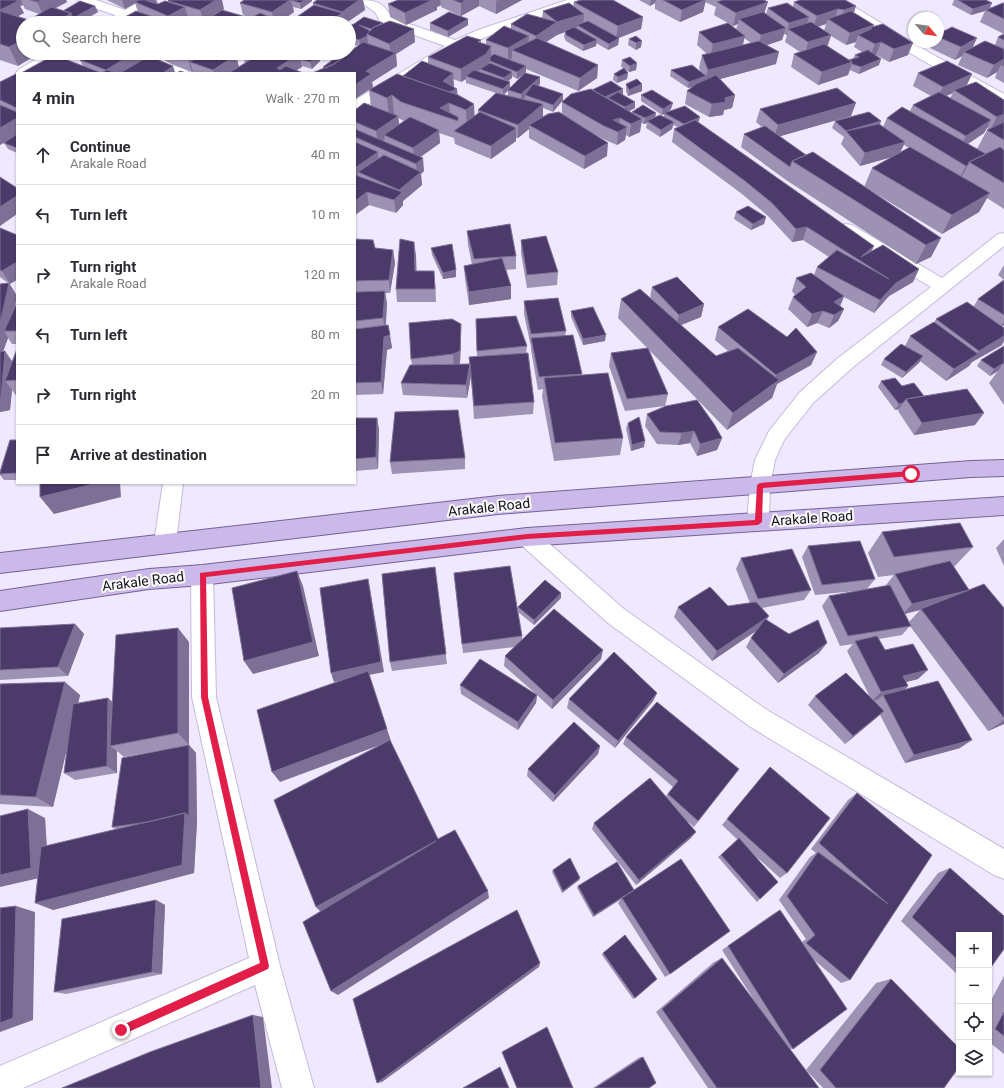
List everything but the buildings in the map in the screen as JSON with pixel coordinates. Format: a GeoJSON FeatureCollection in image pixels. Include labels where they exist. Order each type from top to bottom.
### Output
{"type":"FeatureCollection","features":[{"type":"Feature","properties":{"kind":"main road","name":"Arakale Road"},"geometry":{"type":"LineString","coordinates":[[0,563],[498,505],[1004,468]]}},
{"type":"Feature","properties":{"kind":"main road","name":"Arakale Road"},"geometry":{"type":"LineString","coordinates":[[0,601],[149,579],[202,575],[527,536],[758,522],[920,510],[1004,506]]}},
{"type":"Feature","properties":{"kind":"street"},"geometry":{"type":"LineString","coordinates":[[84,0],[125,14]]}},
{"type":"Feature","properties":{"kind":"street"},"geometry":{"type":"LineString","coordinates":[[122,16],[151,0]]}},
{"type":"Feature","properties":{"kind":"street"},"geometry":{"type":"LineString","coordinates":[[364,0],[380,10],[384,18],[393,23],[456,45]]}},
{"type":"Feature","properties":{"kind":"street"},"geometry":{"type":"LineString","coordinates":[[356,105],[456,45],[483,33],[579,0]]}},
{"type":"Feature","properties":{"kind":"street"},"geometry":{"type":"LineString","coordinates":[[834,0],[925,56],[1004,100]]}},
{"type":"Feature","properties":{"kind":"street"},"geometry":{"type":"LineString","coordinates":[[25,72],[44,60]]}},
{"type":"Feature","properties":{"kind":"street"},"geometry":{"type":"LineString","coordinates":[[154,60],[180,72]]}},
{"type":"Feature","properties":{"kind":"street"},"geometry":{"type":"LineString","coordinates":[[834,222],[943,286]]}},
{"type":"Feature","properties":{"kind":"street"},"geometry":{"type":"LineString","coordinates":[[758,522],[760,485],[765,460],[776,436],[808,397],[845,363],[1004,238]]}},
{"type":"Feature","properties":{"kind":"street"},"geometry":{"type":"LineString","coordinates":[[165,543],[173,484]]}},
{"type":"Feature","properties":{"kind":"street"},"geometry":{"type":"LineString","coordinates":[[527,536],[616,616],[758,718],[945,828],[1004,865]]}},
{"type":"Feature","properties":{"kind":"street"},"geometry":{"type":"LineString","coordinates":[[202,575],[204,697],[265,966],[298,1088]]}},
{"type":"Feature","properties":{"kind":"street"},"geometry":{"type":"LineString","coordinates":[[0,1082],[265,966]]}},
{"type":"Feature","properties":{"kind":"route"},"geometry":{"type":"LineString","coordinates":[[121,1030],[265,966],[204,697],[202,575],[527,536],[758,522],[760,485],[911,474]]}}]}
